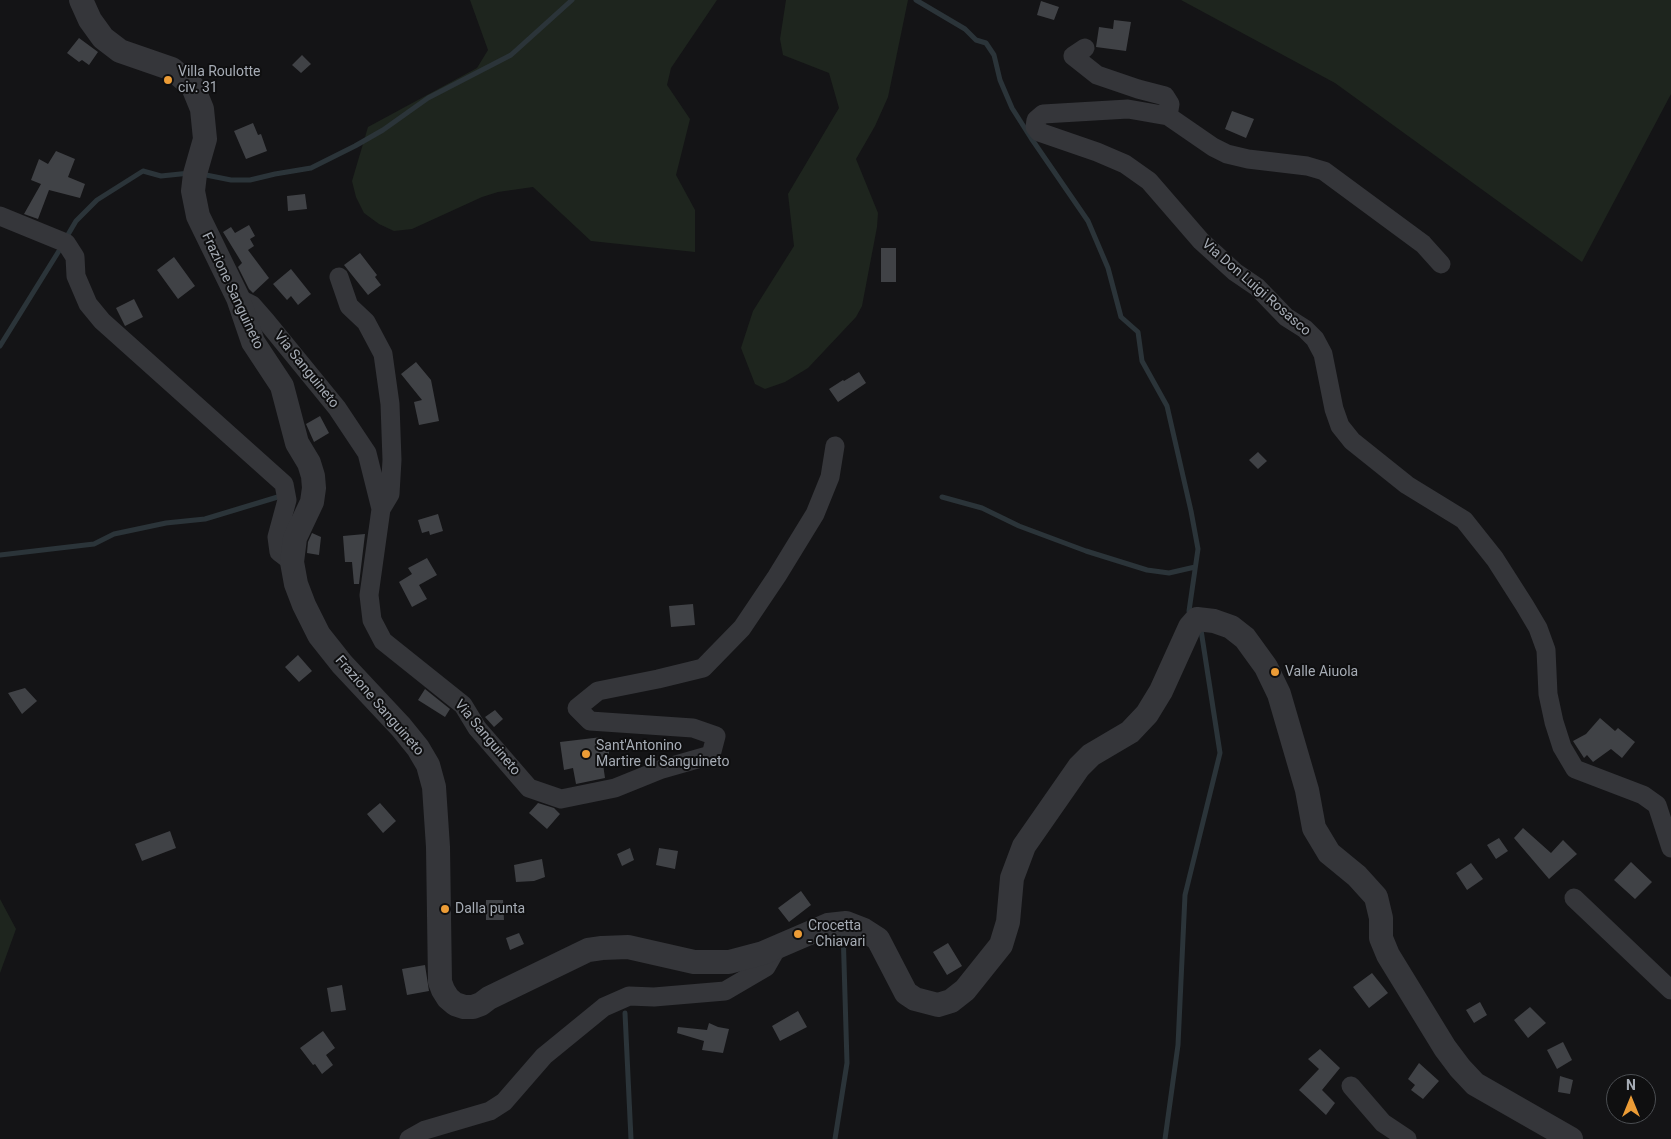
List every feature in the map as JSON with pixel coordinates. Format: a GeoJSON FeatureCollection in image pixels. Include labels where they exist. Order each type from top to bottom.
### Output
{"type":"FeatureCollection","features":[{"type":"Feature","properties":{"kind":"street","name":"Frazione Sanguineto"},"geometry":{"type":"LineString","coordinates":[[81,0],[90,20],[103,38],[120,51],[172,69],[193,87],[202,109],[205,139],[195,174],[193,191],[198,216],[238,298],[253,342],[282,386],[297,443],[309,463],[313,476],[312,502],[294,538],[292,562],[299,591],[319,635],[342,664],[401,727],[418,748],[428,765],[434,787],[438,847],[440,982],[448,998],[455,1004],[464,1007],[482,1004],[489,998],[588,950],[628,947],[694,962],[728,962],[763,953],[828,925],[846,923],[864,930],[878,939],[906,993],[915,999],[938,1005],[951,1002],[965,990],[1001,945],[1008,922],[1012,878],[1024,846],[1079,767],[1091,755],[1130,732],[1147,714],[1161,691],[1190,627],[1198,619],[1214,620],[1231,627],[1245,638],[1266,667],[1279,694],[1307,790],[1314,828],[1330,853],[1357,876],[1376,897],[1381,918],[1381,938],[1388,955],[1446,1048],[1460,1068],[1475,1084],[1560,1136]]}},
{"type":"Feature","properties":{"kind":"street"},"geometry":{"type":"LineString","coordinates":[[1085,48],[1073,56],[1096,75],[1165,96],[1170,104],[1168,116]]}},
{"type":"Feature","properties":{"kind":"street","name":"Via Don Luigi Rosasco"},"geometry":{"type":"LineString","coordinates":[[1441,264],[1424,244],[1324,171],[1307,166],[1248,159],[1227,154],[1213,147],[1168,116],[1128,109],[1043,114],[1035,124],[1036,130],[1042,134],[1097,152],[1125,164],[1149,181],[1201,241],[1234,272],[1256,287],[1286,317],[1305,329],[1315,339],[1324,354],[1334,409],[1340,426],[1352,441],[1407,485],[1464,520],[1495,559],[1525,606],[1538,628],[1546,650],[1548,694],[1554,722],[1562,747],[1575,768],[1643,795],[1657,805],[1671,848]]}},
{"type":"Feature","properties":{"kind":"street"},"geometry":{"type":"LineString","coordinates":[[0,216],[66,243],[75,257],[76,276],[88,304],[102,321],[284,484],[287,500],[277,537],[279,552],[292,562]]}},
{"type":"Feature","properties":{"kind":"street","name":"Via Sanguineto"},"geometry":{"type":"LineString","coordinates":[[339,277],[349,306],[366,322],[383,354],[390,404],[392,460],[390,494],[381,509]]}},
{"type":"Feature","properties":{"kind":"street","name":"Via Sanguineto"},"geometry":{"type":"LineString","coordinates":[[238,298],[252,305],[337,408],[367,453],[381,509],[369,595],[372,620],[382,642],[463,705],[476,728],[529,788],[561,799],[615,788],[662,769],[711,756],[716,736],[693,728],[590,721],[577,708],[598,691],[658,680],[703,668],[742,628],[810,522],[830,477],[835,446]]}},
{"type":"Feature","properties":{"kind":"street"},"geometry":{"type":"LineString","coordinates":[[1574,898],[1671,990]]}},
{"type":"Feature","properties":{"kind":"street"},"geometry":{"type":"LineString","coordinates":[[409,1139],[425,1130],[490,1111],[504,1102],[544,1056],[604,1007],[629,996],[654,997],[725,991],[766,967],[778,946]]}},
{"type":"Feature","properties":{"kind":"street"},"geometry":{"type":"LineString","coordinates":[[1351,1086],[1382,1123],[1407,1139]]}},
{"type":"Feature","properties":{"kind":"shaded area"},"geometry":{"type":"Polygon","coordinates":[[[470,0],[717,0],[671,68],[667,85],[690,119],[676,175],[695,210],[695,252],[591,241],[533,187],[498,192],[482,197],[412,229],[394,231],[379,224],[364,213],[356,197],[352,181],[368,127],[477,68],[488,50],[470,0]]]}},
{"type":"Feature","properties":{"kind":"shaded area"},"geometry":{"type":"Polygon","coordinates":[[[786,0],[908,0],[888,97],[875,126],[856,159],[878,213],[862,306],[856,317],[808,368],[785,382],[765,389],[755,384],[741,348],[753,311],[794,246],[788,194],[839,108],[829,73],[783,55],[780,39],[786,0]]]}},
{"type":"Feature","properties":{"kind":"shaded area"},"geometry":{"type":"Polygon","coordinates":[[[1181,0],[1671,0],[1671,94],[1582,262],[1335,83],[1181,0]]]}},
{"type":"Feature","properties":{"kind":"shaded area"},"geometry":{"type":"Polygon","coordinates":[[[0,899],[16,929],[0,973],[0,899]]]}},
{"type":"Feature","properties":{"kind":"building"},"geometry":{"type":"Polygon","coordinates":[[[1041,1],[1059,7],[1054,20],[1037,15],[1041,1]]]}},
{"type":"Feature","properties":{"kind":"building"},"geometry":{"type":"Polygon","coordinates":[[[1114,20],[1131,22],[1126,51],[1096,47],[1099,27],[1113,29],[1114,20]]]}},
{"type":"Feature","properties":{"kind":"building"},"geometry":{"type":"Polygon","coordinates":[[[79,38],[98,52],[89,65],[82,60],[79,62],[67,53],[79,38]]]}},
{"type":"Feature","properties":{"kind":"building"},"geometry":{"type":"Polygon","coordinates":[[[302,55],[311,64],[301,73],[292,65],[302,55]]]}},
{"type":"Feature","properties":{"kind":"building"},"geometry":{"type":"Polygon","coordinates":[[[1232,111],[1254,119],[1246,138],[1225,129],[1232,111]]]}},
{"type":"Feature","properties":{"kind":"building"},"geometry":{"type":"Polygon","coordinates":[[[253,123],[258,135],[261,134],[267,151],[246,159],[234,131],[253,123]]]}},
{"type":"Feature","properties":{"kind":"building"},"geometry":{"type":"Polygon","coordinates":[[[56,151],[75,159],[68,177],[85,184],[80,198],[49,190],[38,219],[24,214],[41,184],[31,180],[39,159],[48,164],[56,151]]]}},
{"type":"Feature","properties":{"kind":"building"},"geometry":{"type":"Polygon","coordinates":[[[305,194],[307,209],[288,211],[287,196],[305,194]]]}},
{"type":"Feature","properties":{"kind":"building"},"geometry":{"type":"Polygon","coordinates":[[[249,225],[255,236],[250,239],[254,246],[248,250],[269,278],[253,293],[238,267],[242,263],[223,232],[231,227],[235,233],[249,225]]]}},
{"type":"Feature","properties":{"kind":"building"},"geometry":{"type":"Polygon","coordinates":[[[881,248],[896,248],[896,282],[881,282],[881,248]]]}},
{"type":"Feature","properties":{"kind":"building"},"geometry":{"type":"Polygon","coordinates":[[[360,253],[377,275],[375,277],[381,285],[368,295],[344,265],[360,253]]]}},
{"type":"Feature","properties":{"kind":"building"},"geometry":{"type":"Polygon","coordinates":[[[174,257],[195,286],[178,299],[157,270],[174,257]]]}},
{"type":"Feature","properties":{"kind":"building"},"geometry":{"type":"Polygon","coordinates":[[[291,269],[311,294],[298,305],[291,296],[287,300],[273,284],[291,269]]]}},
{"type":"Feature","properties":{"kind":"building"},"geometry":{"type":"Polygon","coordinates":[[[134,299],[143,317],[125,326],[116,308],[134,299]]]}},
{"type":"Feature","properties":{"kind":"building"},"geometry":{"type":"Polygon","coordinates":[[[416,362],[431,380],[439,421],[419,425],[414,402],[422,400],[401,374],[416,362]]]}},
{"type":"Feature","properties":{"kind":"building"},"geometry":{"type":"Polygon","coordinates":[[[859,372],[866,383],[838,402],[829,389],[859,372]]]}},
{"type":"Feature","properties":{"kind":"building"},"geometry":{"type":"Polygon","coordinates":[[[320,416],[329,433],[314,442],[306,424],[320,416]]]}},
{"type":"Feature","properties":{"kind":"building"},"geometry":{"type":"Polygon","coordinates":[[[1258,452],[1267,461],[1258,469],[1249,460],[1258,452]]]}},
{"type":"Feature","properties":{"kind":"building"},"geometry":{"type":"Polygon","coordinates":[[[438,514],[443,531],[430,535],[429,531],[422,533],[418,520],[438,514]]]}},
{"type":"Feature","properties":{"kind":"building"},"geometry":{"type":"Polygon","coordinates":[[[312,533],[321,537],[319,555],[307,553],[308,542],[312,533]]]}},
{"type":"Feature","properties":{"kind":"building"},"geometry":{"type":"Polygon","coordinates":[[[365,534],[359,584],[354,584],[352,562],[345,562],[343,536],[365,534]]]}},
{"type":"Feature","properties":{"kind":"building"},"geometry":{"type":"Polygon","coordinates":[[[427,558],[437,575],[419,585],[427,599],[412,607],[399,582],[412,574],[408,568],[427,558]]]}},
{"type":"Feature","properties":{"kind":"building"},"geometry":{"type":"Polygon","coordinates":[[[693,604],[695,625],[671,627],[669,606],[693,604]]]}},
{"type":"Feature","properties":{"kind":"building"},"geometry":{"type":"Polygon","coordinates":[[[298,655],[312,671],[299,682],[285,667],[298,655]]]}},
{"type":"Feature","properties":{"kind":"building"},"geometry":{"type":"Polygon","coordinates":[[[25,688],[37,701],[22,714],[8,693],[25,688]]]}},
{"type":"Feature","properties":{"kind":"building"},"geometry":{"type":"Polygon","coordinates":[[[425,689],[450,709],[445,717],[418,700],[425,689]]]}},
{"type":"Feature","properties":{"kind":"building"},"geometry":{"type":"Polygon","coordinates":[[[495,710],[503,719],[494,727],[485,717],[495,710]]]}},
{"type":"Feature","properties":{"kind":"building"},"geometry":{"type":"Polygon","coordinates":[[[1600,718],[1615,731],[1618,728],[1635,742],[1622,758],[1611,749],[1593,762],[1587,755],[1584,758],[1573,741],[1586,734],[1600,718]]]}},
{"type":"Feature","properties":{"kind":"building","name":"Sant'Antonino Martire di Sanguineto"},"geometry":{"type":"Polygon","coordinates":[[[602,737],[603,747],[609,751],[609,758],[603,764],[605,778],[576,784],[573,768],[564,770],[560,742],[602,737]]]}},
{"type":"Feature","properties":{"kind":"building"},"geometry":{"type":"Polygon","coordinates":[[[380,803],[396,821],[383,833],[367,814],[380,803]]]}},
{"type":"Feature","properties":{"kind":"building"},"geometry":{"type":"Polygon","coordinates":[[[538,803],[554,808],[560,814],[547,829],[529,813],[538,803]]]}},
{"type":"Feature","properties":{"kind":"building"},"geometry":{"type":"Polygon","coordinates":[[[1523,828],[1551,853],[1563,840],[1577,854],[1549,879],[1514,838],[1523,828]]]}},
{"type":"Feature","properties":{"kind":"building"},"geometry":{"type":"Polygon","coordinates":[[[170,831],[176,848],[142,861],[135,844],[170,831]]]}},
{"type":"Feature","properties":{"kind":"building"},"geometry":{"type":"Polygon","coordinates":[[[1499,838],[1508,851],[1496,859],[1487,845],[1499,838]]]}},
{"type":"Feature","properties":{"kind":"building"},"geometry":{"type":"Polygon","coordinates":[[[630,848],[634,860],[622,866],[617,854],[630,848]]]}},
{"type":"Feature","properties":{"kind":"building"},"geometry":{"type":"Polygon","coordinates":[[[659,848],[678,851],[675,869],[656,865],[659,848]]]}},
{"type":"Feature","properties":{"kind":"building"},"geometry":{"type":"Polygon","coordinates":[[[542,859],[545,877],[534,881],[516,882],[514,865],[542,859]]]}},
{"type":"Feature","properties":{"kind":"building"},"geometry":{"type":"Polygon","coordinates":[[[1631,862],[1652,882],[1635,899],[1614,880],[1631,862]]]}},
{"type":"Feature","properties":{"kind":"building"},"geometry":{"type":"Polygon","coordinates":[[[1471,863],[1483,879],[1467,890],[1456,873],[1471,863]]]}},
{"type":"Feature","properties":{"kind":"building"},"geometry":{"type":"Polygon","coordinates":[[[801,891],[811,905],[789,922],[778,908],[801,891]]]}},
{"type":"Feature","properties":{"kind":"building"},"geometry":{"type":"Polygon","coordinates":[[[486,900],[503,900],[504,920],[486,920],[486,900]]]}},
{"type":"Feature","properties":{"kind":"building"},"geometry":{"type":"Polygon","coordinates":[[[519,933],[524,944],[510,950],[506,938],[519,933]]]}},
{"type":"Feature","properties":{"kind":"building"},"geometry":{"type":"Polygon","coordinates":[[[948,943],[962,966],[947,975],[933,952],[948,943]]]}},
{"type":"Feature","properties":{"kind":"building"},"geometry":{"type":"Polygon","coordinates":[[[425,965],[429,991],[407,995],[402,969],[425,965]]]}},
{"type":"Feature","properties":{"kind":"building"},"geometry":{"type":"Polygon","coordinates":[[[1372,973],[1388,993],[1369,1008],[1353,987],[1372,973]]]}},
{"type":"Feature","properties":{"kind":"building"},"geometry":{"type":"Polygon","coordinates":[[[342,985],[346,1010],[331,1012],[327,988],[342,985]]]}},
{"type":"Feature","properties":{"kind":"building"},"geometry":{"type":"Polygon","coordinates":[[[1480,1002],[1487,1015],[1474,1023],[1466,1010],[1480,1002]]]}},
{"type":"Feature","properties":{"kind":"building"},"geometry":{"type":"Polygon","coordinates":[[[1530,1007],[1546,1023],[1528,1038],[1514,1020],[1530,1007]]]}},
{"type":"Feature","properties":{"kind":"building"},"geometry":{"type":"Polygon","coordinates":[[[798,1011],[807,1027],[780,1041],[772,1026],[798,1011]]]}},
{"type":"Feature","properties":{"kind":"building"},"geometry":{"type":"Polygon","coordinates":[[[709,1023],[729,1029],[723,1053],[702,1050],[704,1041],[677,1033],[678,1027],[707,1030],[709,1023]]]}},
{"type":"Feature","properties":{"kind":"building"},"geometry":{"type":"Polygon","coordinates":[[[323,1031],[335,1048],[326,1055],[333,1065],[322,1074],[300,1048],[323,1031]]]}},
{"type":"Feature","properties":{"kind":"building"},"geometry":{"type":"Polygon","coordinates":[[[1563,1042],[1572,1060],[1557,1069],[1547,1050],[1563,1042]]]}},
{"type":"Feature","properties":{"kind":"building"},"geometry":{"type":"Polygon","coordinates":[[[1320,1049],[1340,1068],[1322,1090],[1335,1103],[1326,1115],[1299,1090],[1319,1069],[1308,1059],[1320,1049]]]}},
{"type":"Feature","properties":{"kind":"building"},"geometry":{"type":"Polygon","coordinates":[[[1419,1063],[1439,1081],[1423,1099],[1411,1090],[1415,1085],[1408,1079],[1419,1063]]]}},
{"type":"Feature","properties":{"kind":"building"},"geometry":{"type":"Polygon","coordinates":[[[1560,1076],[1573,1080],[1570,1094],[1558,1092],[1560,1076]]]}},
{"type":"Feature","properties":{"kind":"waterway"},"geometry":{"type":"LineString","coordinates":[[201,174],[231,180],[250,180],[311,168],[383,130],[428,98],[511,55],[572,0]]}},
{"type":"Feature","properties":{"kind":"waterway"},"geometry":{"type":"LineString","coordinates":[[916,0],[965,29],[976,40],[986,43],[994,55],[1000,80],[1012,108],[1088,221],[1108,268],[1121,317],[1138,332],[1142,361],[1167,406],[1198,549],[1189,611]]}},
{"type":"Feature","properties":{"kind":"waterway"},"geometry":{"type":"LineString","coordinates":[[66,238],[76,221],[97,200],[143,171],[161,176],[190,173]]}},
{"type":"Feature","properties":{"kind":"waterway"},"geometry":{"type":"LineString","coordinates":[[0,346],[62,246]]}},
{"type":"Feature","properties":{"kind":"waterway"},"geometry":{"type":"LineString","coordinates":[[0,555],[94,544],[114,534],[166,523],[205,519],[281,496]]}},
{"type":"Feature","properties":{"kind":"waterway"},"geometry":{"type":"LineString","coordinates":[[942,497],[982,508],[1019,526],[1086,551],[1147,570],[1169,573],[1195,567]]}},
{"type":"Feature","properties":{"kind":"waterway"},"geometry":{"type":"LineString","coordinates":[[1165,1139],[1178,1045],[1185,895],[1220,753],[1201,630]]}},
{"type":"Feature","properties":{"kind":"waterway"},"geometry":{"type":"LineString","coordinates":[[835,1139],[847,1063],[843,929]]}},
{"type":"Feature","properties":{"kind":"waterway"},"geometry":{"type":"LineString","coordinates":[[625,1013],[631,1139]]}},
{"type":"Feature","properties":{"kind":"place","name":"Villa Roulotte civ. 31"},"geometry":{"type":"Point","coordinates":[168,80]}},
{"type":"Feature","properties":{"kind":"place","name":"Valle Aiuola"},"geometry":{"type":"Point","coordinates":[1275,672]}},
{"type":"Feature","properties":{"kind":"place","name":"Sant'Antonino Martire di Sanguineto"},"geometry":{"type":"Point","coordinates":[586,754]}},
{"type":"Feature","properties":{"kind":"place","name":"Dalla punta"},"geometry":{"type":"Point","coordinates":[445,909]}},
{"type":"Feature","properties":{"kind":"place","name":"Crocetta - Chiavari"},"geometry":{"type":"Point","coordinates":[798,934]}}]}
